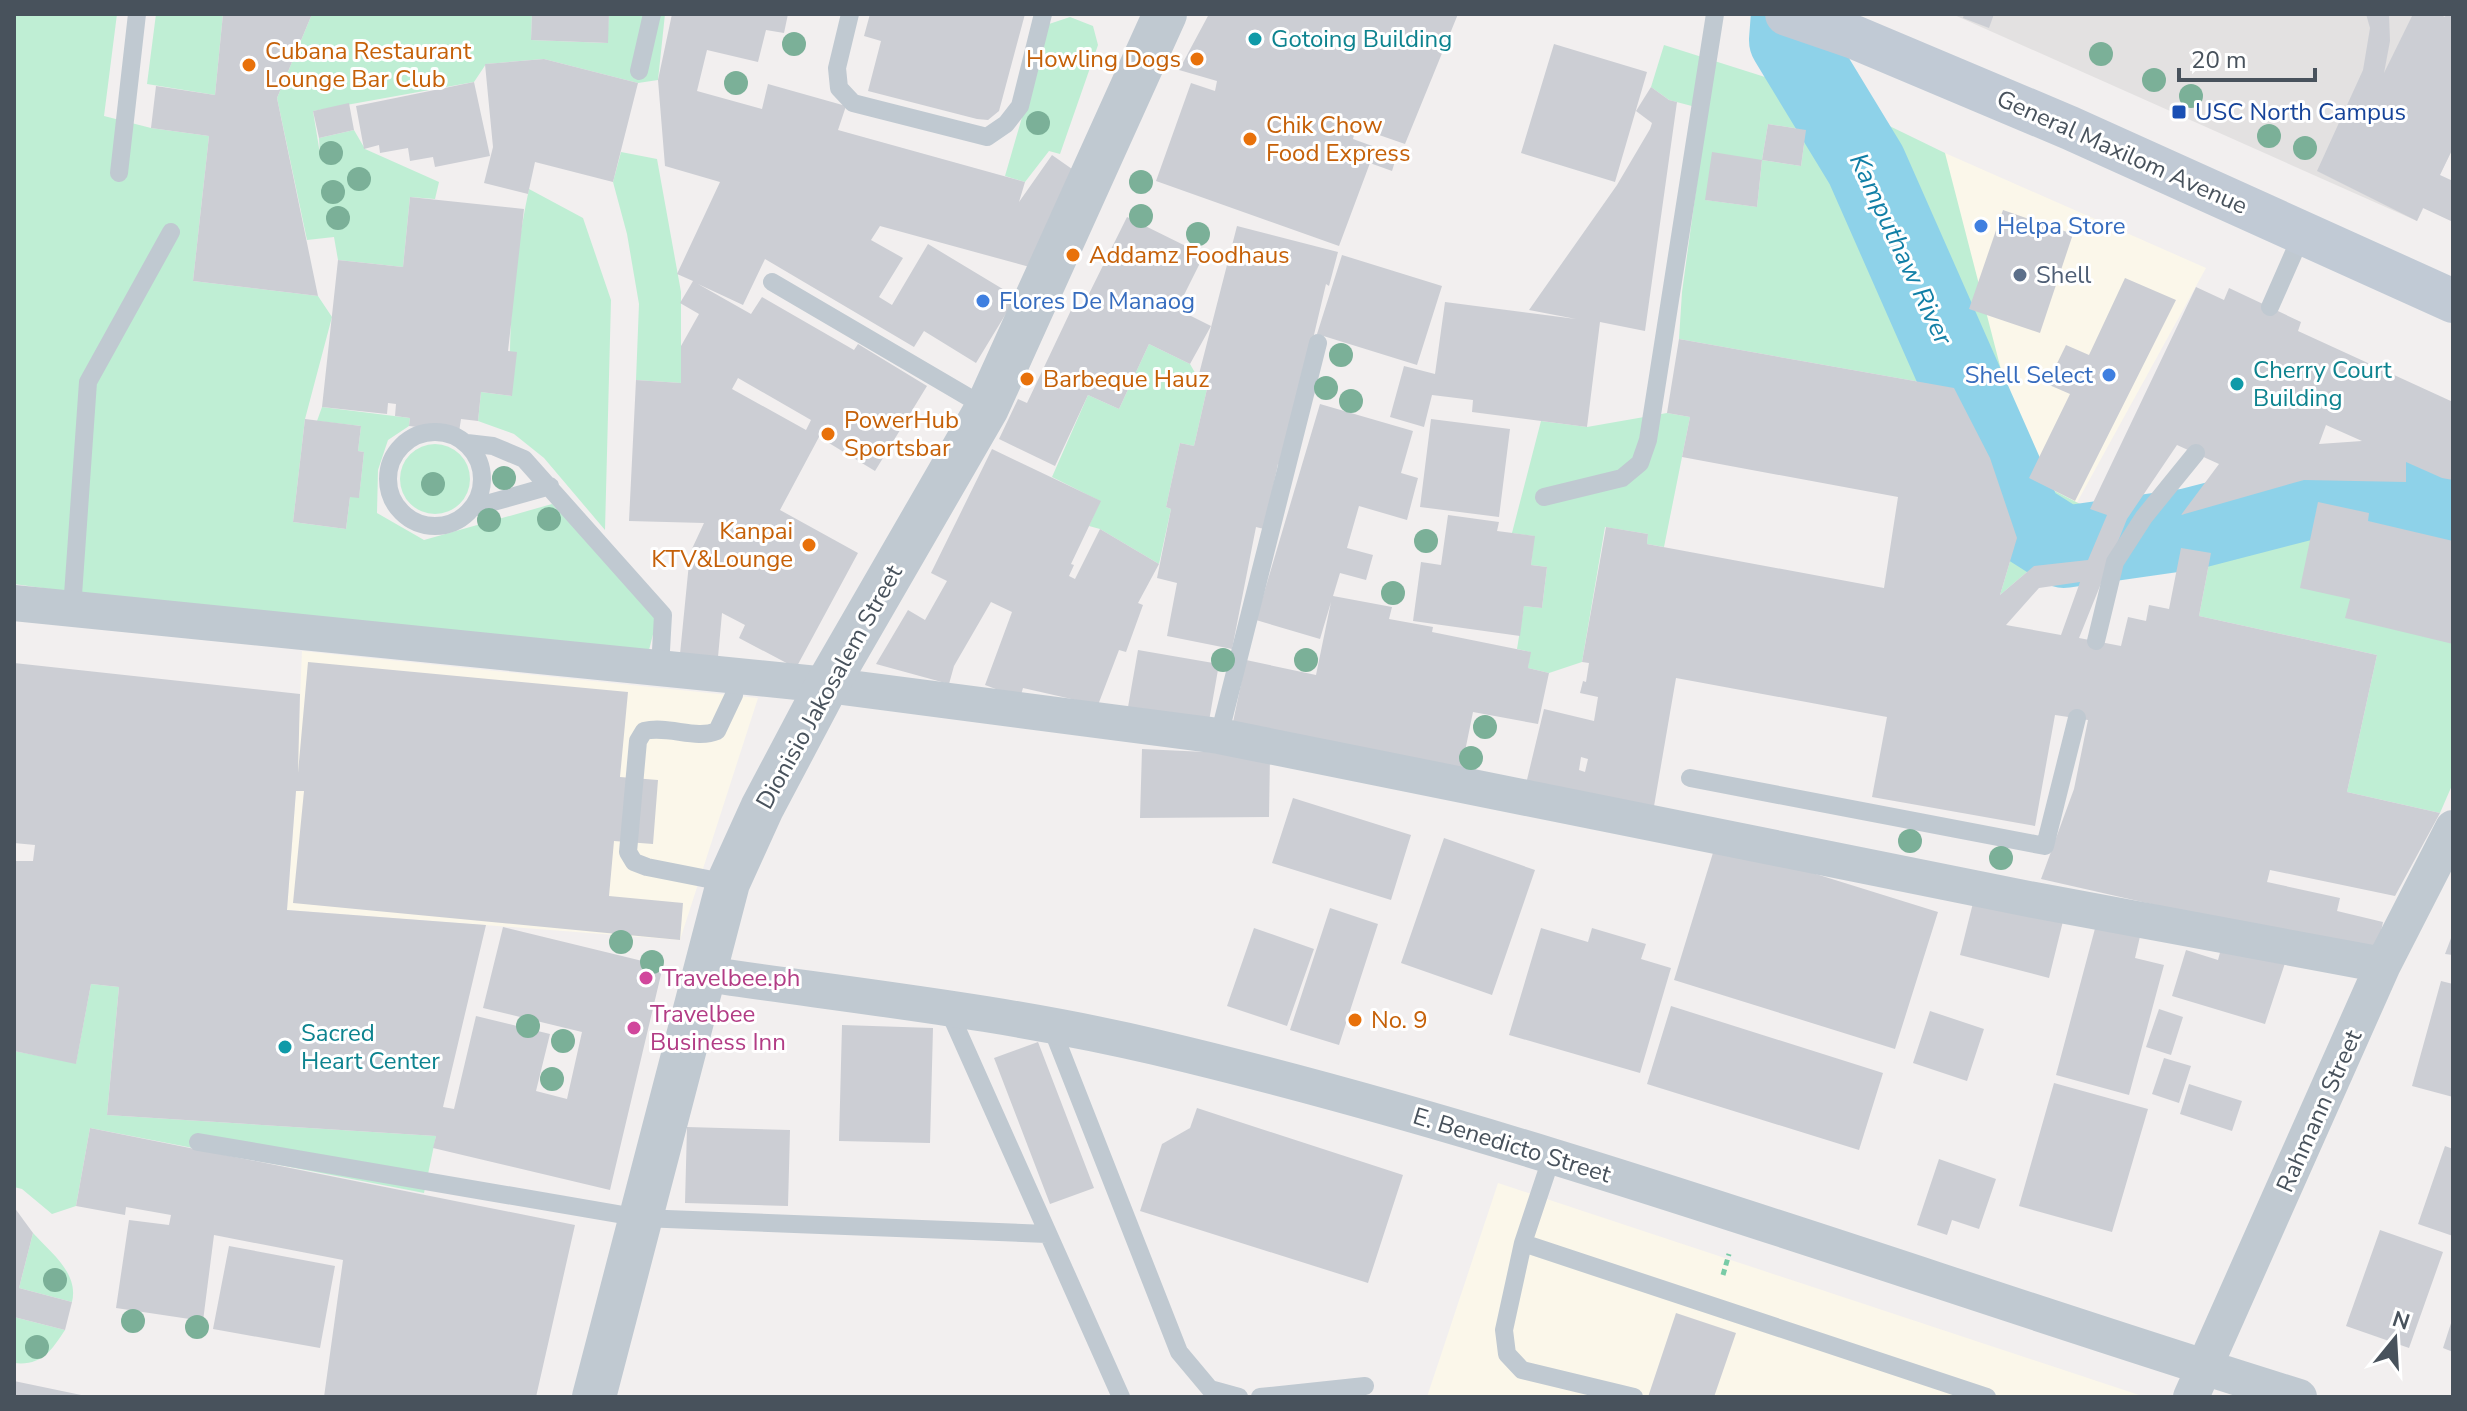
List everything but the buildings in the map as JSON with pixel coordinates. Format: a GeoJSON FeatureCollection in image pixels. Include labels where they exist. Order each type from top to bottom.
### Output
{"type":"FeatureCollection","features":[{"type":"Feature","properties":{"kind":"main road","name":"General Maxilom Avenue"},"geometry":{"type":"LineString","coordinates":[[1787,14],[1854,37],[2070,128],[2453,301]]}},
{"type":"Feature","properties":{"kind":"street","name":"Dionisio Jakosalem Street"},"geometry":{"type":"LineString","coordinates":[[594,1397],[728,883],[762,808],[827,685],[987,408],[1154,19]]}},
{"type":"Feature","properties":{"kind":"street"},"geometry":{"type":"LineString","coordinates":[[14,603],[827,685],[1219,736],[2018,897],[2383,965]]}},
{"type":"Feature","properties":{"kind":"street","name":"Rahmann Street"},"geometry":{"type":"LineString","coordinates":[[2198,1382],[2383,965],[2453,828]]}},
{"type":"Feature","properties":{"kind":"street","name":"E. Benedicto Street"},"geometry":{"type":"LineString","coordinates":[[705,974],[1051,1026],[1184,1055],[1350,1098],[1552,1156],[2198,1382],[2299,1397]]}},
{"type":"Feature","properties":{"kind":"lane"},"geometry":{"type":"LineString","coordinates":[[119,173],[137,14]]}},
{"type":"Feature","properties":{"kind":"lane"},"geometry":{"type":"LineString","coordinates":[[639,71],[652,14]]}},
{"type":"Feature","properties":{"kind":"lane"},"geometry":{"type":"LineString","coordinates":[[850,14],[837,68],[839,88],[853,103],[987,137],[1006,124],[1020,106],[1043,14]]}},
{"type":"Feature","properties":{"kind":"lane"},"geometry":{"type":"LineString","coordinates":[[1544,497],[1622,478],[1640,463],[1648,440],[1715,14]]}},
{"type":"Feature","properties":{"kind":"lane"},"geometry":{"type":"LineString","coordinates":[[72,609],[88,382],[171,232]]}},
{"type":"Feature","properties":{"kind":"lane"},"geometry":{"type":"LineString","coordinates":[[2270,307],[2303,232]]}},
{"type":"Feature","properties":{"kind":"lane"},"geometry":{"type":"LineString","coordinates":[[772,282],[987,408]]}},
{"type":"Feature","properties":{"kind":"lane"},"geometry":{"type":"LineString","coordinates":[[1219,736],[1318,343]]}},
{"type":"Feature","properties":{"kind":"lane"},"geometry":{"type":"LineString","coordinates":[[550,486],[472,508],[453,523],[428,526],[404,515],[390,495],[388,470],[398,448],[419,434],[444,432],[467,443],[493,446],[524,459],[550,486],[663,615],[660,668]]}},
{"type":"Feature","properties":{"kind":"lane"},"geometry":{"type":"LineString","coordinates":[[467,443],[480,463],[482,485],[472,508]]}},
{"type":"Feature","properties":{"kind":"lane"},"geometry":{"type":"LineString","coordinates":[[2096,641],[2115,562],[2144,517],[2196,453]]}},
{"type":"Feature","properties":{"kind":"lane"},"geometry":{"type":"LineString","coordinates":[[728,883],[647,867],[634,862],[628,852],[638,741],[644,731],[658,728],[709,735],[717,731],[734,695],[737,676]]}},
{"type":"Feature","properties":{"kind":"lane"},"geometry":{"type":"LineString","coordinates":[[1690,778],[2045,846],[2077,718]]}},
{"type":"Feature","properties":{"kind":"lane"},"geometry":{"type":"LineString","coordinates":[[948,1009],[1121,1397]]}},
{"type":"Feature","properties":{"kind":"lane"},"geometry":{"type":"LineString","coordinates":[[1051,1026],[1179,1352],[1210,1389],[1239,1397]]}},
{"type":"Feature","properties":{"kind":"lane"},"geometry":{"type":"LineString","coordinates":[[198,1142],[641,1218],[1047,1234]]}},
{"type":"Feature","properties":{"kind":"lane"},"geometry":{"type":"LineString","coordinates":[[1552,1156],[1523,1243],[1504,1330],[1507,1354],[1522,1370],[1634,1397]]}},
{"type":"Feature","properties":{"kind":"lane"},"geometry":{"type":"LineString","coordinates":[[1523,1243],[1987,1397]]}},
{"type":"Feature","properties":{"kind":"lane"},"geometry":{"type":"LineString","coordinates":[[1260,1397],[1365,1386]]}},
{"type":"Feature","properties":{"kind":"shaded area"},"geometry":{"type":"Polygon","coordinates":[[[1952,14],[2453,14],[2453,148],[2417,221],[1952,14]]]}},
{"type":"Feature","properties":{"kind":"shaded area"},"geometry":{"type":"Polygon","coordinates":[[[1945,153],[2206,268],[2058,537],[2017,538],[1941,248],[1945,153]]]}},
{"type":"Feature","properties":{"kind":"shaded area"},"geometry":{"type":"Polygon","coordinates":[[[302,651],[758,698],[680,940],[287,910],[302,651]]]}},
{"type":"Feature","properties":{"kind":"shaded area"},"geometry":{"type":"Polygon","coordinates":[[[1498,1183],[2115,1387],[2145,1397],[1427,1397],[1498,1183]]]}},
{"type":"Feature","properties":{"kind":"green space"},"geometry":{"type":"Polygon","coordinates":[[[14,14],[117,14],[104,116],[151,128],[209,136],[193,281],[318,296],[332,317],[305,419],[293,522],[346,529],[350,497],[359,497],[364,452],[358,451],[361,426],[317,421],[322,407],[410,418],[409,426],[388,440],[378,470],[377,513],[424,540],[552,504],[659,611],[649,650],[289,622],[14,584],[14,14]]]}},
{"type":"Feature","properties":{"kind":"green space"},"geometry":{"type":"Polygon","coordinates":[[[156,14],[223,14],[215,95],[147,84],[156,14]]]}},
{"type":"Feature","properties":{"kind":"green space"},"geometry":{"type":"Polygon","coordinates":[[[312,14],[532,14],[531,40],[607,43],[609,14],[665,14],[658,80],[638,83],[544,59],[486,64],[474,82],[313,111],[320,154],[319,138],[354,130],[365,149],[439,182],[435,199],[410,197],[403,267],[338,260],[334,237],[307,240],[277,98],[312,14]]]}},
{"type":"Feature","properties":{"kind":"green space"},"geometry":{"type":"Polygon","coordinates":[[[1070,17],[1093,26],[1098,45],[1060,154],[1049,151],[1025,182],[1005,176],[1049,24],[1070,17]]]}},
{"type":"Feature","properties":{"kind":"green space"},"geometry":{"type":"Polygon","coordinates":[[[1664,45],[1834,99],[1945,153],[2029,478],[2090,509],[2082,563],[2034,566],[2000,595],[2017,538],[1954,388],[1679,339],[1682,292],[1707,110],[1669,100],[1651,87],[1664,45]],[[1768,124],[1762,160],[1801,166],[1806,130],[1768,124]],[[1762,160],[1706,200],[1757,207],[1762,160]]]}},
{"type":"Feature","properties":{"kind":"green space"},"geometry":{"type":"Polygon","coordinates":[[[621,152],[657,159],[681,292],[681,383],[636,380],[639,304],[627,234],[613,182],[621,152]]]}},
{"type":"Feature","properties":{"kind":"green space"},"geometry":{"type":"Polygon","coordinates":[[[529,189],[583,218],[611,300],[605,530],[544,458],[514,434],[478,421],[481,392],[511,396],[513,292],[529,189]]]}},
{"type":"Feature","properties":{"kind":"green space"},"geometry":{"type":"Polygon","coordinates":[[[1149,344],[1190,364],[1198,378],[1209,380],[1194,446],[1180,443],[1166,507],[1171,509],[1159,564],[1100,529],[1089,526],[1100,501],[1052,477],[1088,395],[1119,409],[1149,344]]]}},
{"type":"Feature","properties":{"kind":"green space"},"geometry":{"type":"Polygon","coordinates":[[[1667,413],[1690,417],[1664,547],[1647,544],[1648,534],[1605,527],[1582,662],[1549,673],[1528,668],[1530,652],[1517,649],[1524,606],[1542,608],[1547,567],[1531,565],[1534,536],[1512,533],[1541,421],[1587,427],[1667,413]]]}},
{"type":"Feature","properties":{"kind":"green space"},"geometry":{"type":"Polygon","coordinates":[[[435,444],[460,454],[470,479],[460,504],[435,514],[410,504],[400,479],[410,454],[435,444]]]}},
{"type":"Feature","properties":{"kind":"green space"},"geometry":{"type":"Polygon","coordinates":[[[2357,486],[2453,503],[2453,783],[2440,813],[2347,792],[2377,655],[2199,616],[2211,553],[2190,529],[2357,486]]]}},
{"type":"Feature","properties":{"kind":"green space"},"geometry":{"type":"Polygon","coordinates":[[[91,984],[119,987],[107,1115],[436,1136],[424,1193],[90,1128],[76,1206],[52,1214],[22,1189],[14,1187],[14,1051],[76,1063],[91,984]]]}},
{"type":"Feature","properties":{"kind":"green space"},"geometry":{"type":"Polygon","coordinates":[[[33,1233],[67,1273],[73,1292],[72,1302],[19,1288],[33,1233]]]}},
{"type":"Feature","properties":{"kind":"green space"},"geometry":{"type":"Polygon","coordinates":[[[14,1317],[65,1330],[45,1356],[32,1362],[14,1363],[14,1317]]]}},
{"type":"Feature","properties":{"kind":"waterway","name":"Kamputhaw River"},"geometry":{"type":"LineString","coordinates":[[1792,14],[1790,40],[1866,165],[2023,521],[2064,547],[2190,529],[2357,486],[2453,503]]}},
{"type":"Feature","properties":{"kind":"place","name":"Gotoing Building"},"geometry":{"type":"Point","coordinates":[1255,39]}},
{"type":"Feature","properties":{"kind":"place","name":"Howling Dogs"},"geometry":{"type":"Point","coordinates":[1197,59]}},
{"type":"Feature","properties":{"kind":"place","name":"Cubana Restaurant Lounge Bar Club"},"geometry":{"type":"Point","coordinates":[249,65]}},
{"type":"Feature","properties":{"kind":"place","name":"USC North Campus"},"geometry":{"type":"Point","coordinates":[2179,112]}},
{"type":"Feature","properties":{"kind":"place","name":"Chik Chow Food Express"},"geometry":{"type":"Point","coordinates":[1250,139]}},
{"type":"Feature","properties":{"kind":"place","name":"Helpa Store"},"geometry":{"type":"Point","coordinates":[1981,226]}},
{"type":"Feature","properties":{"kind":"place","name":"Addamz Foodhaus"},"geometry":{"type":"Point","coordinates":[1073,255]}},
{"type":"Feature","properties":{"kind":"place","name":"Shell"},"geometry":{"type":"Point","coordinates":[2020,275]}},
{"type":"Feature","properties":{"kind":"place","name":"Flores De Manaog"},"geometry":{"type":"Point","coordinates":[983,301]}},
{"type":"Feature","properties":{"kind":"place","name":"Shell Select"},"geometry":{"type":"Point","coordinates":[2109,375]}},
{"type":"Feature","properties":{"kind":"place","name":"Barbeque Hauz"},"geometry":{"type":"Point","coordinates":[1027,379]}},
{"type":"Feature","properties":{"kind":"place","name":"Cherry Court Building"},"geometry":{"type":"Point","coordinates":[2237,384]}},
{"type":"Feature","properties":{"kind":"place","name":"PowerHub Sportsbar"},"geometry":{"type":"Point","coordinates":[828,434]}},
{"type":"Feature","properties":{"kind":"place","name":"Kanpai KTV&Lounge"},"geometry":{"type":"Point","coordinates":[809,545]}},
{"type":"Feature","properties":{"kind":"place","name":"Travelbee.ph"},"geometry":{"type":"Point","coordinates":[646,978]}},
{"type":"Feature","properties":{"kind":"place","name":"No. 9"},"geometry":{"type":"Point","coordinates":[1355,1020]}},
{"type":"Feature","properties":{"kind":"place","name":"Travelbee Business Inn"},"geometry":{"type":"Point","coordinates":[634,1028]}},
{"type":"Feature","properties":{"kind":"place","name":"Sacred Heart Center"},"geometry":{"type":"Point","coordinates":[285,1047]}}]}
